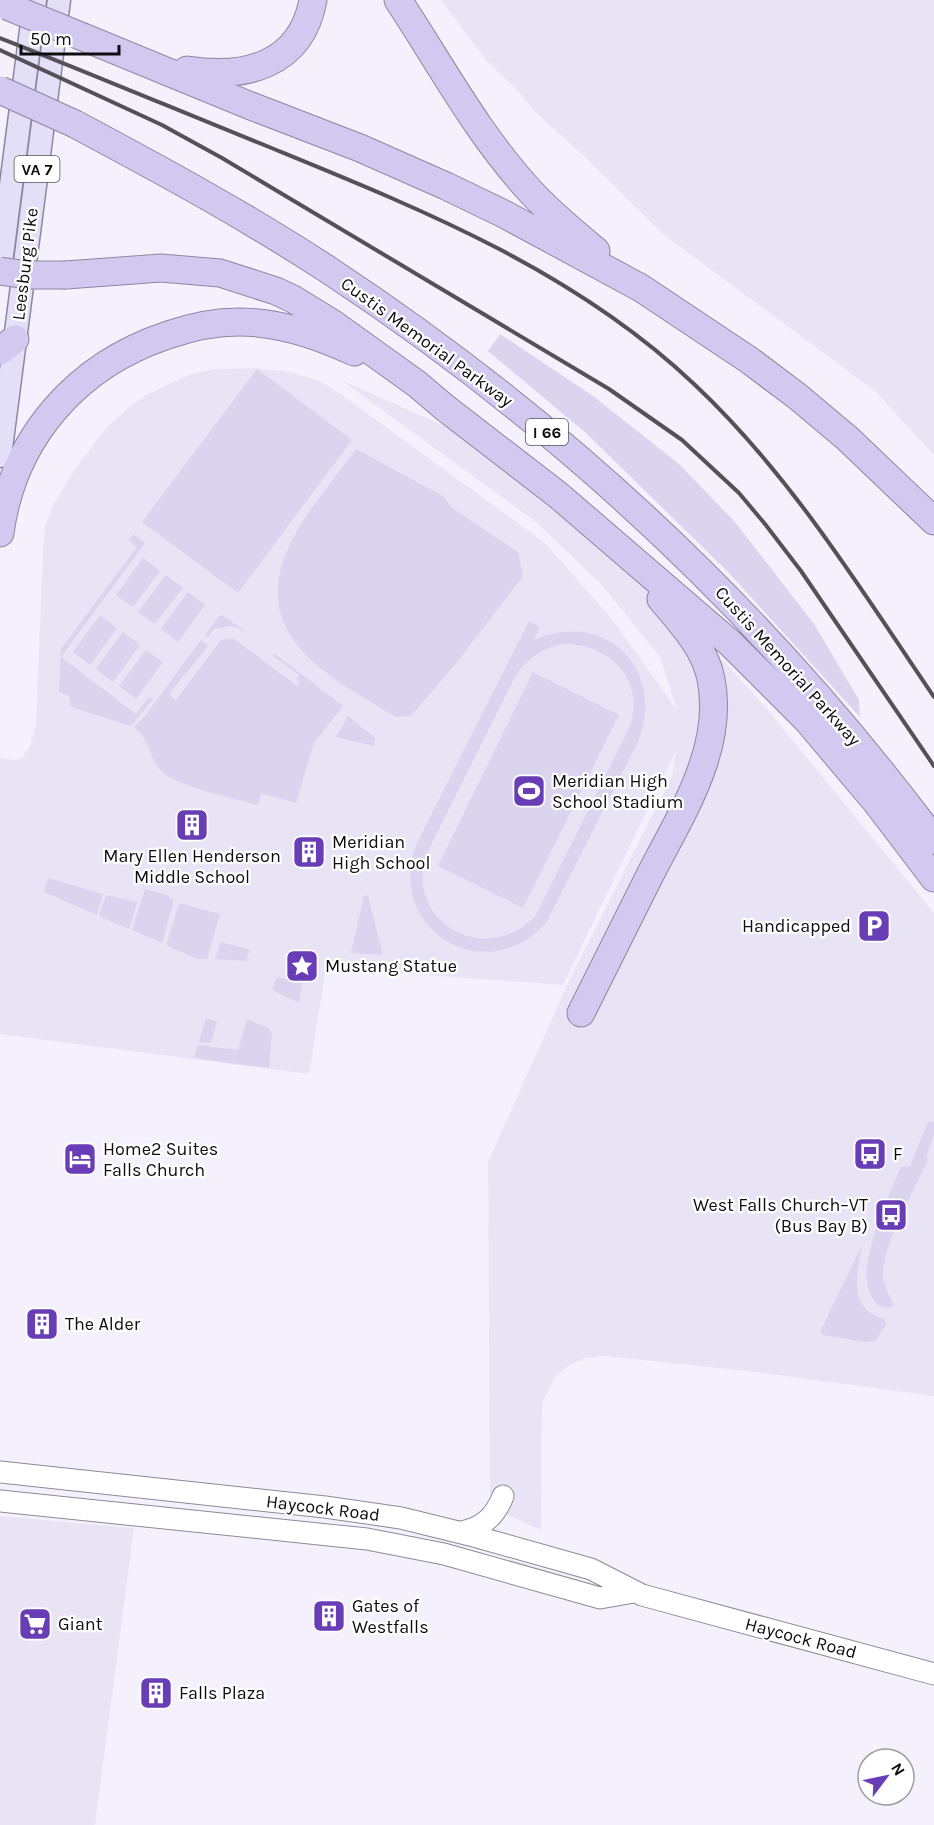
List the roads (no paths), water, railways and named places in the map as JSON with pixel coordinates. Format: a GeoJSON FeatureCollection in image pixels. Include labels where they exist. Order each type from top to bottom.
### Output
{"type":"FeatureCollection","features":[{"type":"Feature","properties":{"kind":"highway"},"geometry":{"type":"LineString","coordinates":[[148,64],[207,73],[230,73],[249,70],[265,64],[281,55],[294,43],[304,29],[313,0]]}},
{"type":"Feature","properties":{"kind":"highway"},"geometry":{"type":"LineString","coordinates":[[398,0],[474,120],[513,171],[558,218],[641,288]]}},
{"type":"Feature","properties":{"kind":"highway"},"geometry":{"type":"LineString","coordinates":[[4,5],[360,148],[446,186],[504,214],[641,288],[749,360],[797,396],[847,438],[934,521]]}},
{"type":"Feature","properties":{"kind":"highway","name":"Custis Memorial Parkway"},"geometry":{"type":"LineString","coordinates":[[0,90],[75,124],[264,229],[396,316],[527,415],[613,487],[729,599],[835,715],[901,795],[934,840]]}},
{"type":"Feature","properties":{"kind":"highway"},"geometry":{"type":"LineString","coordinates":[[0,271],[28,275],[66,275],[137,269],[181,269],[220,273],[260,284],[321,315],[417,384],[444,408],[585,517],[678,596],[781,691],[856,778],[934,878]]}},
{"type":"Feature","properties":{"kind":"highway"},"geometry":{"type":"LineString","coordinates":[[0,533],[12,481],[30,444],[53,410],[73,388],[107,363],[147,342],[178,331],[237,322],[293,329],[324,339],[363,356],[413,391],[444,408]]}},
{"type":"Feature","properties":{"kind":"highway"},"geometry":{"type":"LineString","coordinates":[[581,1013],[697,780],[710,737],[713,708],[712,680],[699,649],[661,598],[585,517]]}},
{"type":"Feature","properties":{"kind":"main road","name":"Leesburg Pike"},"geometry":{"type":"LineString","coordinates":[[0,271],[35,0]]}},
{"type":"Feature","properties":{"kind":"main road","name":"Leesburg Pike"},"geometry":{"type":"LineString","coordinates":[[0,456],[8,345],[59,0]]}},
{"type":"Feature","properties":{"kind":"main road","name":"Haycock Road"},"geometry":{"type":"LineString","coordinates":[[0,1472],[333,1508],[400,1518],[461,1532],[591,1569],[634,1592],[934,1674]]}},
{"type":"Feature","properties":{"kind":"main road"},"geometry":{"type":"LineString","coordinates":[[461,1532],[471,1530],[487,1520],[498,1509],[503,1496]]}},
{"type":"Feature","properties":{"kind":"main road","name":"Haycock Road"},"geometry":{"type":"LineString","coordinates":[[0,1502],[366,1539],[456,1557],[600,1598],[634,1592]]}},
{"type":"Feature","properties":{"kind":"railway"},"geometry":{"type":"LineString","coordinates":[[0,38],[330,172],[441,220],[548,276],[599,308],[648,344],[694,384],[762,456],[822,533],[934,697]]}},
{"type":"Feature","properties":{"kind":"railway"},"geometry":{"type":"LineString","coordinates":[[0,50],[162,125],[222,158],[609,389],[682,440],[739,493],[765,524],[801,571],[934,766]]}},
{"type":"Feature","properties":{"kind":"place","name":"Meridian High School Stadium"},"geometry":{"type":"Point","coordinates":[529,791]}},
{"type":"Feature","properties":{"kind":"place","name":"Mary Ellen Henderson Middle School"},"geometry":{"type":"Point","coordinates":[192,825]}},
{"type":"Feature","properties":{"kind":"place","name":"Meridian High School"},"geometry":{"type":"Point","coordinates":[309,852]}},
{"type":"Feature","properties":{"kind":"place","name":"Handicapped"},"geometry":{"type":"Point","coordinates":[874,926]}},
{"type":"Feature","properties":{"kind":"place","name":"Mustang Statue"},"geometry":{"type":"Point","coordinates":[302,966]}},
{"type":"Feature","properties":{"kind":"place","name":"F"},"geometry":{"type":"Point","coordinates":[870,1154]}},
{"type":"Feature","properties":{"kind":"place","name":"Home2 Suites Falls Church"},"geometry":{"type":"Point","coordinates":[80,1159]}},
{"type":"Feature","properties":{"kind":"place","name":"West Falls Church–VT (Bus Bay B)"},"geometry":{"type":"Point","coordinates":[891,1215]}},
{"type":"Feature","properties":{"kind":"place","name":"The Alder"},"geometry":{"type":"Point","coordinates":[42,1324]}},
{"type":"Feature","properties":{"kind":"place","name":"Gates of Westfalls"},"geometry":{"type":"Point","coordinates":[329,1616]}},
{"type":"Feature","properties":{"kind":"place","name":"Giant"},"geometry":{"type":"Point","coordinates":[35,1624]}},
{"type":"Feature","properties":{"kind":"place","name":"Falls Plaza"},"geometry":{"type":"Point","coordinates":[156,1693]}}]}
